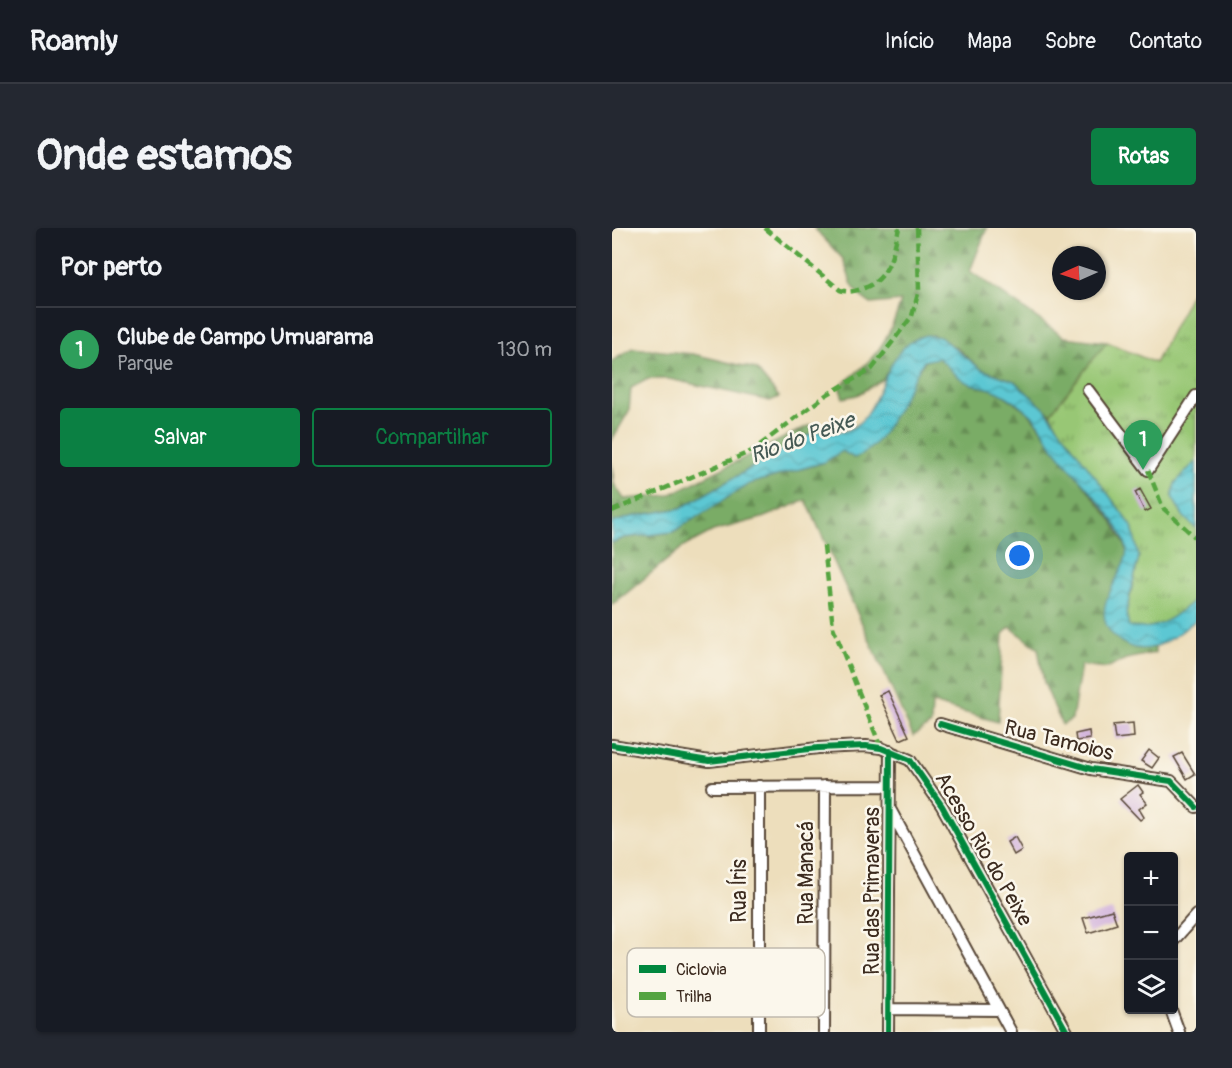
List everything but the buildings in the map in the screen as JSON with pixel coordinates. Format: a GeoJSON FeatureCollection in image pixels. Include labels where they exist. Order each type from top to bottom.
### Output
{"type":"FeatureCollection","features":[{"type":"Feature","properties":{"kind":"street"},"geometry":{"type":"LineString","coordinates":[[1088,390],[1148,470],[1196,396]]}},
{"type":"Feature","properties":{"kind":"street","name":"Rua Tamoios"},"geometry":{"type":"LineString","coordinates":[[940,724],[1084,767],[1171,781],[1196,807]]}},
{"type":"Feature","properties":{"kind":"street","name":"Acesso Rio do Peixe"},"geometry":{"type":"LineString","coordinates":[[612,746],[709,760],[848,745],[890,751],[910,760],[926,780],[1067,1032]]}},
{"type":"Feature","properties":{"kind":"street","name":"Rua das Primaveras"},"geometry":{"type":"LineString","coordinates":[[888,1032],[890,751]]}},
{"type":"Feature","properties":{"kind":"street","name":"Rua Íris"},"geometry":{"type":"LineString","coordinates":[[759,786],[759,948]]}},
{"type":"Feature","properties":{"kind":"street","name":"Rua Manacá"},"geometry":{"type":"LineString","coordinates":[[824,948],[825,786]]}},
{"type":"Feature","properties":{"kind":"street"},"geometry":{"type":"LineString","coordinates":[[712,787],[890,786]]}},
{"type":"Feature","properties":{"kind":"street"},"geometry":{"type":"LineString","coordinates":[[889,808],[1011,1032]]}},
{"type":"Feature","properties":{"kind":"street"},"geometry":{"type":"LineString","coordinates":[[889,851],[900,851],[915,859]]}},
{"type":"Feature","properties":{"kind":"street"},"geometry":{"type":"LineString","coordinates":[[1178,935],[1196,915]]}},
{"type":"Feature","properties":{"kind":"street"},"geometry":{"type":"LineString","coordinates":[[888,1009],[999,1010]]}},
{"type":"Feature","properties":{"kind":"street"},"geometry":{"type":"LineString","coordinates":[[1172,1014],[1179,1032]]}},
{"type":"Feature","properties":{"kind":"street","name":"Rua Manacá"},"geometry":{"type":"LineString","coordinates":[[824,1017],[824,1032]]}},
{"type":"Feature","properties":{"kind":"green space"},"geometry":{"type":"Polygon","coordinates":[[[814,228],[987,228],[970,271],[1064,337],[1107,342],[1050,414],[1014,381],[981,369],[957,348],[933,335],[919,337],[896,357],[883,379],[857,395],[843,398],[839,386],[862,368],[878,350],[891,328],[901,301],[871,304],[860,296],[852,285],[843,259],[814,228]]]}},
{"type":"Feature","properties":{"kind":"green space"},"geometry":{"type":"Polygon","coordinates":[[[1196,284],[1196,599],[1165,622],[1148,628],[1129,627],[1126,613],[1139,557],[1050,414],[1107,342],[1155,363],[1196,284]]]}},
{"type":"Feature","properties":{"kind":"green space"},"geometry":{"type":"Polygon","coordinates":[[[633,348],[693,354],[756,369],[779,397],[770,401],[669,379],[648,379],[631,388],[629,411],[612,440],[612,361],[633,348]]]}},
{"type":"Feature","properties":{"kind":"green space"},"geometry":{"type":"Polygon","coordinates":[[[938,358],[967,382],[998,391],[1028,412],[1112,521],[1126,547],[1127,554],[1114,636],[1125,643],[1155,648],[1155,653],[1126,659],[1106,668],[1081,665],[1072,719],[1062,725],[1044,683],[1038,648],[1010,627],[1003,634],[998,722],[932,703],[931,724],[913,736],[806,500],[762,518],[713,531],[683,547],[612,605],[612,543],[624,538],[673,532],[749,484],[825,462],[842,450],[854,458],[925,361],[938,358]]]}},
{"type":"Feature","properties":{"kind":"green space"},"geometry":{"type":"Polygon","coordinates":[[[810,425],[816,431],[681,508],[630,517],[612,523],[612,463],[614,484],[624,499],[669,495],[810,425]]]}},
{"type":"Feature","properties":{"kind":"water","name":"Rio do Peixe"},"geometry":{"type":"Polygon","coordinates":[[[926,335],[940,337],[981,369],[1014,381],[1045,409],[1132,526],[1139,557],[1126,613],[1129,626],[1148,627],[1165,622],[1196,599],[1196,620],[1167,641],[1146,649],[1124,644],[1113,635],[1106,624],[1104,612],[1123,565],[1126,546],[1113,521],[1056,451],[1032,415],[1000,393],[966,382],[938,358],[924,361],[885,430],[876,443],[865,452],[854,458],[842,451],[825,462],[749,484],[673,532],[624,538],[612,543],[612,523],[630,517],[681,508],[816,431],[840,432],[857,425],[868,412],[895,358],[908,344],[926,335]]]}},
{"type":"Feature","properties":{"kind":"water"},"geometry":{"type":"Polygon","coordinates":[[[1196,461],[1196,529],[1183,516],[1172,497],[1175,483],[1196,461]]]}},
{"type":"Feature","properties":{"kind":"marked path"},"geometry":{"type":"LineString","coordinates":[[765,228],[840,290],[849,291],[864,288],[880,278],[889,264],[899,228]]}},
{"type":"Feature","properties":{"kind":"marked path"},"geometry":{"type":"LineString","coordinates":[[612,511],[752,451],[826,395],[872,369],[912,316],[919,290],[917,228]]}},
{"type":"Feature","properties":{"kind":"marked path"},"geometry":{"type":"LineString","coordinates":[[1148,470],[1163,508],[1196,538]]}},
{"type":"Feature","properties":{"kind":"marked path"},"geometry":{"type":"LineString","coordinates":[[824,546],[833,627],[881,748]]}},
{"type":"Feature","properties":{"kind":"cycle path"},"geometry":{"type":"LineString","coordinates":[[940,724],[1091,769],[1171,781],[1196,807]]}},
{"type":"Feature","properties":{"kind":"cycle path"},"geometry":{"type":"LineString","coordinates":[[612,745],[709,761],[818,748],[866,746],[881,748],[910,760],[942,806],[1067,1032]]}},
{"type":"Feature","properties":{"kind":"cycle path"},"geometry":{"type":"LineString","coordinates":[[888,1032],[890,751]]}},
{"type":"Feature","properties":{"kind":"place","name":"Clube de Campo Umuarama"},"geometry":{"type":"Point","coordinates":[1143,470]}}]}
